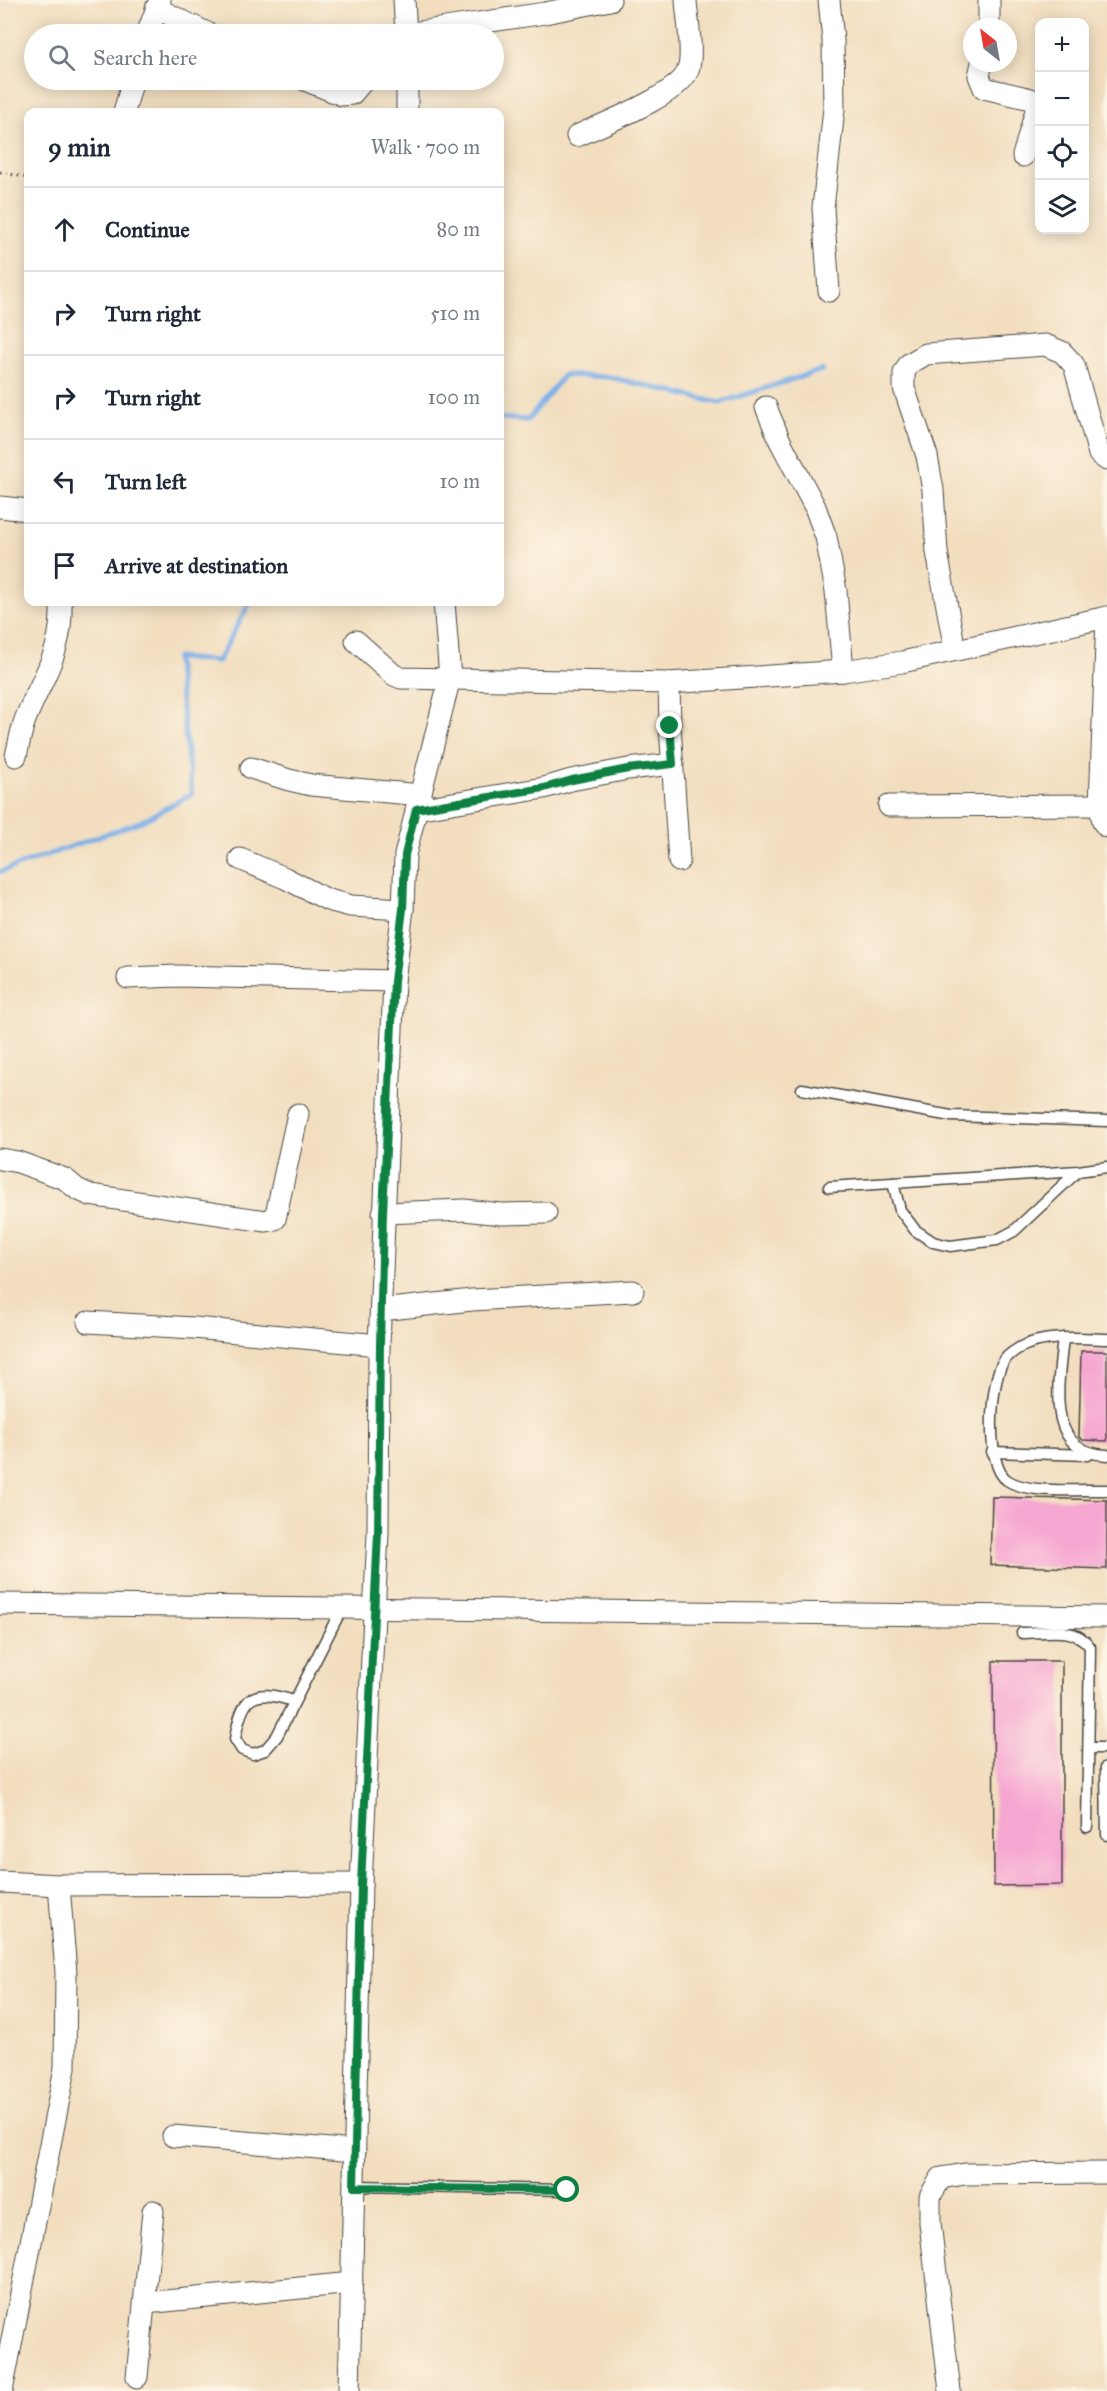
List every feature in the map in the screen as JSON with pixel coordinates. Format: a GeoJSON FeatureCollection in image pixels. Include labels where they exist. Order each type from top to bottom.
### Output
{"type":"FeatureCollection","features":[{"type":"Feature","properties":{"kind":"street"},"geometry":{"type":"LineString","coordinates":[[404,0],[405,24]]}},
{"type":"Feature","properties":{"kind":"street"},"geometry":{"type":"LineString","coordinates":[[472,24],[610,0]]}},
{"type":"Feature","properties":{"kind":"street"},"geometry":{"type":"LineString","coordinates":[[578,136],[654,99],[682,81],[688,69],[689,53],[686,0]]}},
{"type":"Feature","properties":{"kind":"street"},"geometry":{"type":"LineString","coordinates":[[829,0],[833,40],[834,109],[823,208],[829,291]]}},
{"type":"Feature","properties":{"kind":"street"},"geometry":{"type":"LineString","coordinates":[[989,0],[989,18]]}},
{"type":"Feature","properties":{"kind":"street"},"geometry":{"type":"LineString","coordinates":[[151,24],[158,4],[192,24]]}},
{"type":"Feature","properties":{"kind":"street"},"geometry":{"type":"LineString","coordinates":[[980,72],[979,76],[984,88],[1031,99],[1035,103],[1036,108],[1023,156]]}},
{"type":"Feature","properties":{"kind":"street"},"geometry":{"type":"LineString","coordinates":[[125,108],[130,90]]}},
{"type":"Feature","properties":{"kind":"street"},"geometry":{"type":"LineString","coordinates":[[330,90],[342,95],[352,94],[355,90]]}},
{"type":"Feature","properties":{"kind":"street"},"geometry":{"type":"LineString","coordinates":[[407,90],[407,108]]}},
{"type":"Feature","properties":{"kind":"street"},"geometry":{"type":"LineString","coordinates":[[955,650],[937,552],[933,490],[927,456],[904,388],[904,373],[909,364],[926,354],[1045,345],[1062,352],[1074,365],[1099,454],[1107,460]]}},
{"type":"Feature","properties":{"kind":"street"},"geometry":{"type":"LineString","coordinates":[[766,407],[780,441],[815,507],[826,537],[836,591],[843,671]]}},
{"type":"Feature","properties":{"kind":"street"},"geometry":{"type":"LineString","coordinates":[[0,507],[24,510]]}},
{"type":"Feature","properties":{"kind":"street"},"geometry":{"type":"LineString","coordinates":[[16,756],[25,722],[55,655],[62,625],[61,606]]}},
{"type":"Feature","properties":{"kind":"street"},"geometry":{"type":"LineString","coordinates":[[349,2391],[361,1884],[378,1533],[383,1213],[394,981],[403,909],[405,855],[450,678],[444,606]]}},
{"type":"Feature","properties":{"kind":"street"},"geometry":{"type":"LineString","coordinates":[[356,640],[394,675],[401,678],[669,683],[843,671],[902,662],[1107,617],[1100,805],[1103,822],[1107,827]]}},
{"type":"Feature","properties":{"kind":"street"},"geometry":{"type":"LineString","coordinates":[[669,683],[679,861]]}},
{"type":"Feature","properties":{"kind":"street"},"geometry":{"type":"LineString","coordinates":[[251,768],[311,785],[419,802],[534,790],[628,769],[673,764]]}},
{"type":"Feature","properties":{"kind":"street"},"geometry":{"type":"LineString","coordinates":[[889,806],[1100,805]]}},
{"type":"Feature","properties":{"kind":"street"},"geometry":{"type":"LineString","coordinates":[[240,859],[328,900],[351,906],[403,909]]}},
{"type":"Feature","properties":{"kind":"street"},"geometry":{"type":"LineString","coordinates":[[128,978],[200,977],[394,981]]}},
{"type":"Feature","properties":{"kind":"street"},"geometry":{"type":"LineString","coordinates":[[0,1159],[18,1162],[65,1179],[77,1189],[90,1195],[266,1221],[275,1219],[298,1114]]}},
{"type":"Feature","properties":{"kind":"street"},"geometry":{"type":"LineString","coordinates":[[383,1213],[464,1210],[501,1214],[546,1213]]}},
{"type":"Feature","properties":{"kind":"street"},"geometry":{"type":"LineString","coordinates":[[381,1310],[472,1300],[633,1291]]}},
{"type":"Feature","properties":{"kind":"street"},"geometry":{"type":"LineString","coordinates":[[88,1322],[194,1328],[380,1345]]}},
{"type":"Feature","properties":{"kind":"street"},"geometry":{"type":"LineString","coordinates":[[0,1604],[1107,1617]]}},
{"type":"Feature","properties":{"kind":"street"},"geometry":{"type":"LineString","coordinates":[[0,1882],[59,1885],[361,1884]]}},
{"type":"Feature","properties":{"kind":"street"},"geometry":{"type":"LineString","coordinates":[[2,2391],[65,2068],[66,1973],[59,1885]]}},
{"type":"Feature","properties":{"kind":"street"},"geometry":{"type":"LineString","coordinates":[[173,2136],[355,2151]]}},
{"type":"Feature","properties":{"kind":"street"},"geometry":{"type":"LineString","coordinates":[[950,2391],[930,2223],[930,2196],[942,2178],[965,2174],[1107,2173]]}},
{"type":"Feature","properties":{"kind":"street"},"geometry":{"type":"LineString","coordinates":[[136,2378],[153,2211]]}},
{"type":"Feature","properties":{"kind":"street"},"geometry":{"type":"LineString","coordinates":[[145,2303],[352,2283]]}},
{"type":"Feature","properties":{"kind":"lane"},"geometry":{"type":"LineString","coordinates":[[802,1089],[951,1116],[1107,1122]]}},
{"type":"Feature","properties":{"kind":"lane"},"geometry":{"type":"LineString","coordinates":[[829,1187],[1078,1171],[1107,1167]]}},
{"type":"Feature","properties":{"kind":"lane"},"geometry":{"type":"LineString","coordinates":[[893,1183],[900,1210],[915,1230],[933,1242],[950,1246],[997,1240],[1014,1232],[1078,1171]]}},
{"type":"Feature","properties":{"kind":"lane"},"geometry":{"type":"LineString","coordinates":[[1107,1339],[1063,1338],[1026,1345],[1014,1351],[1003,1362],[995,1389],[992,1452],[997,1468],[1005,1479],[1015,1484],[1041,1489],[1107,1490]]}},
{"type":"Feature","properties":{"kind":"lane"},"geometry":{"type":"LineString","coordinates":[[1063,1338],[1057,1404],[1064,1430],[1076,1446],[1091,1455]]}},
{"type":"Feature","properties":{"kind":"lane"},"geometry":{"type":"LineString","coordinates":[[992,1452],[1107,1455]]}},
{"type":"Feature","properties":{"kind":"lane"},"geometry":{"type":"LineString","coordinates":[[293,1701],[265,1694],[254,1696],[245,1706],[238,1723],[235,1739],[242,1749],[253,1754],[265,1749],[288,1717],[293,1701],[342,1608]]}},
{"type":"Feature","properties":{"kind":"lane"},"geometry":{"type":"LineString","coordinates":[[1022,1633],[1075,1633],[1090,1647],[1087,1827]]}},
{"type":"Feature","properties":{"kind":"lane"},"geometry":{"type":"LineString","coordinates":[[1089,1748],[1107,1748]]}},
{"type":"Feature","properties":{"kind":"lane"},"geometry":{"type":"LineString","coordinates":[[1089,1767],[1106,1767],[1107,1835]]}},
{"type":"Feature","properties":{"kind":"lane"},"geometry":{"type":"LineString","coordinates":[[354,2187],[567,2190]]}},
{"type":"Feature","properties":{"kind":"path"},"geometry":{"type":"LineString","coordinates":[[0,172],[24,177]]}},
{"type":"Feature","properties":{"kind":"building"},"geometry":{"type":"Polygon","coordinates":[[[1081,1351],[1107,1351],[1107,1441],[1083,1440],[1079,1437],[1081,1351]]]}},
{"type":"Feature","properties":{"kind":"building"},"geometry":{"type":"Polygon","coordinates":[[[992,1497],[1107,1500],[1107,1569],[990,1565],[992,1497]]]}},
{"type":"Feature","properties":{"kind":"building"},"geometry":{"type":"Polygon","coordinates":[[[993,1661],[1062,1661],[1062,1885],[994,1886],[993,1661]]]}},
{"type":"Feature","properties":{"kind":"waterway"},"geometry":{"type":"LineString","coordinates":[[504,418],[528,420],[564,375],[609,377],[719,403],[822,370]]}},
{"type":"Feature","properties":{"kind":"waterway"},"geometry":{"type":"LineString","coordinates":[[0,872],[142,821],[192,794],[176,658],[218,661],[248,606]]}},
{"type":"Feature","properties":{"kind":"route"},"geometry":{"type":"LineString","coordinates":[[567,2190],[354,2187],[361,1884],[378,1533],[383,1213],[394,981],[403,909],[405,855],[416,809],[503,796],[628,769],[673,764],[670,726]]}}]}
